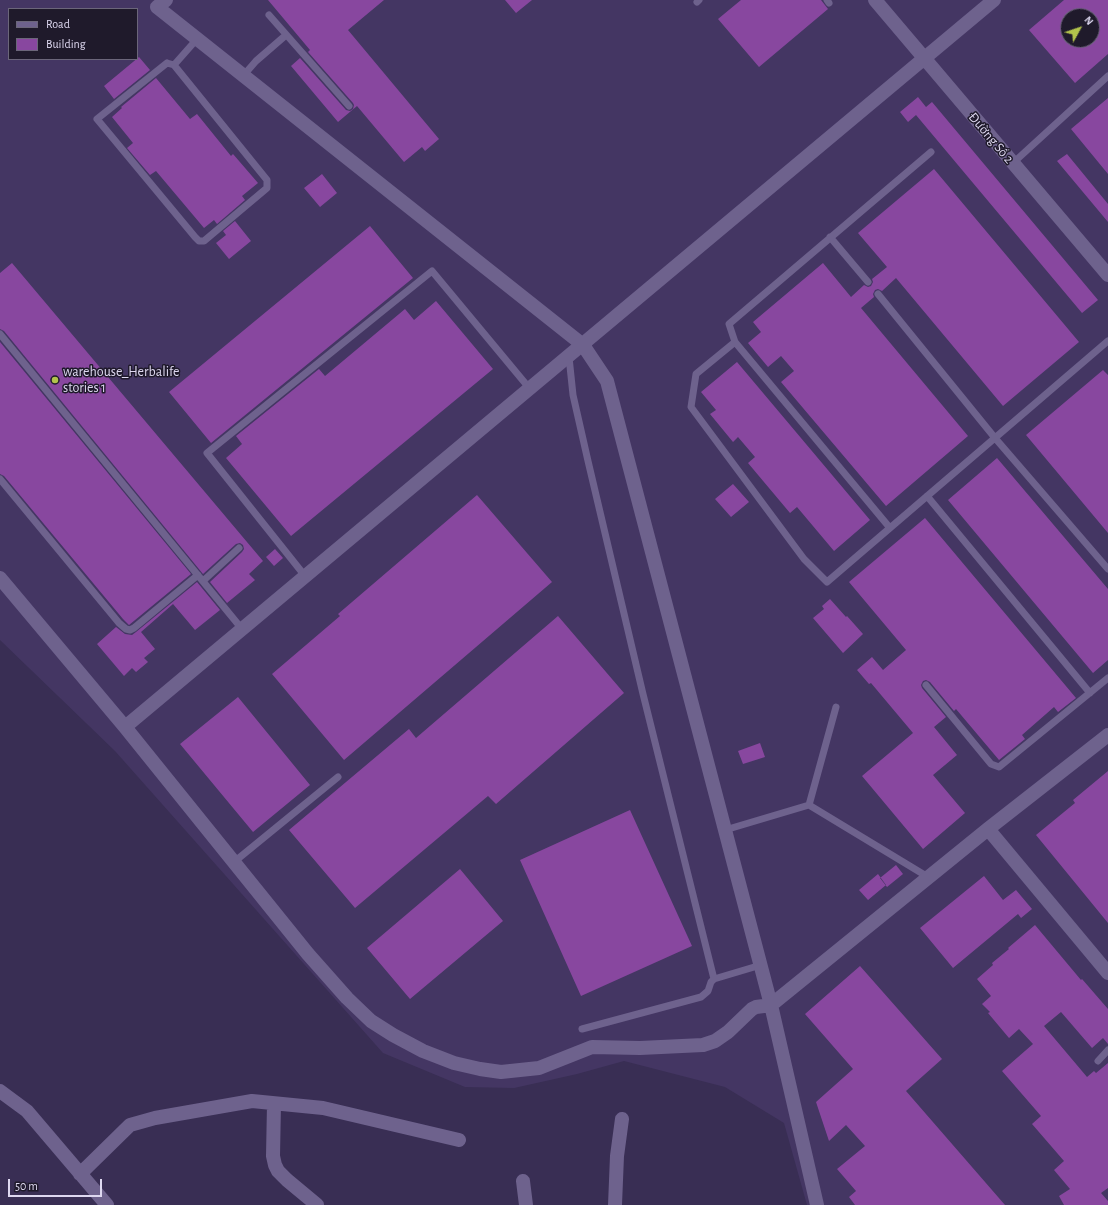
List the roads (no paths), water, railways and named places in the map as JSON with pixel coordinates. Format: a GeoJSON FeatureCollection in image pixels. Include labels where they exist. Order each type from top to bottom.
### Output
{"type":"FeatureCollection","features":[{"type":"Feature","properties":{"kind":"street"},"geometry":{"type":"LineString","coordinates":[[166,0],[157,7],[582,346],[607,381],[761,965],[817,1205]]}},
{"type":"Feature","properties":{"kind":"street","name":"Đường Số 2"},"geometry":{"type":"LineString","coordinates":[[875,0],[1108,275]]}},
{"type":"Feature","properties":{"kind":"street"},"geometry":{"type":"LineString","coordinates":[[125,726],[569,357],[994,0]]}},
{"type":"Feature","properties":{"kind":"street"},"geometry":{"type":"LineString","coordinates":[[0,578],[125,726],[308,954],[347,998],[371,1021],[423,1051],[454,1063],[501,1072],[539,1068],[592,1047],[640,1048],[703,1045],[711,1043],[724,1036],[752,1009],[771,1005],[928,877],[1108,735]]}},
{"type":"Feature","properties":{"kind":"street"},"geometry":{"type":"LineString","coordinates":[[988,829],[1108,973]]}},
{"type":"Feature","properties":{"kind":"street"},"geometry":{"type":"LineString","coordinates":[[0,1091],[27,1112],[107,1205]]}},
{"type":"Feature","properties":{"kind":"street"},"geometry":{"type":"LineString","coordinates":[[80,1174],[130,1124],[155,1118],[252,1101],[323,1108],[459,1140]]}},
{"type":"Feature","properties":{"kind":"street"},"geometry":{"type":"LineString","coordinates":[[274,1104],[273,1156],[275,1166],[287,1180],[317,1205]]}},
{"type":"Feature","properties":{"kind":"street"},"geometry":{"type":"LineString","coordinates":[[615,1205],[617,1156],[622,1119]]}},
{"type":"Feature","properties":{"kind":"street"},"geometry":{"type":"LineString","coordinates":[[523,1181],[526,1205]]}},
{"type":"Feature","properties":{"kind":"lane"},"geometry":{"type":"LineString","coordinates":[[269,15],[348,106]]}},
{"type":"Feature","properties":{"kind":"lane"},"geometry":{"type":"LineString","coordinates":[[243,76],[256,60],[286,35]]}},
{"type":"Feature","properties":{"kind":"lane"},"geometry":{"type":"LineString","coordinates":[[174,65],[197,39]]}},
{"type":"Feature","properties":{"kind":"lane"},"geometry":{"type":"LineString","coordinates":[[167,63],[174,65],[267,180],[267,188],[204,241],[199,241],[195,237],[97,119],[167,63]]}},
{"type":"Feature","properties":{"kind":"lane"},"geometry":{"type":"LineString","coordinates":[[1013,163],[1108,76]]}},
{"type":"Feature","properties":{"kind":"lane"},"geometry":{"type":"LineString","coordinates":[[890,528],[735,342],[729,324],[931,152]]}},
{"type":"Feature","properties":{"kind":"lane"},"geometry":{"type":"LineString","coordinates":[[830,237],[868,282]]}},
{"type":"Feature","properties":{"kind":"lane"},"geometry":{"type":"LineString","coordinates":[[305,576],[207,453],[432,271],[530,389]]}},
{"type":"Feature","properties":{"kind":"lane"},"geometry":{"type":"LineString","coordinates":[[878,294],[995,438],[1108,570]]}},
{"type":"Feature","properties":{"kind":"lane"},"geometry":{"type":"LineString","coordinates":[[0,334],[242,629]]}},
{"type":"Feature","properties":{"kind":"lane"},"geometry":{"type":"LineString","coordinates":[[735,342],[696,374],[691,407],[804,559],[827,582],[1106,343],[1108,351]]}},
{"type":"Feature","properties":{"kind":"lane"},"geometry":{"type":"LineString","coordinates":[[569,357],[573,395],[593,485],[714,979]]}},
{"type":"Feature","properties":{"kind":"lane"},"geometry":{"type":"LineString","coordinates":[[0,479],[119,623],[126,629],[130,630],[134,628],[239,548]]}},
{"type":"Feature","properties":{"kind":"lane"},"geometry":{"type":"LineString","coordinates":[[927,496],[1090,693]]}},
{"type":"Feature","properties":{"kind":"lane"},"geometry":{"type":"LineString","coordinates":[[926,685],[991,764],[999,767],[1108,678]]}},
{"type":"Feature","properties":{"kind":"lane"},"geometry":{"type":"LineString","coordinates":[[809,805],[836,707]]}},
{"type":"Feature","properties":{"kind":"lane"},"geometry":{"type":"LineString","coordinates":[[234,862],[338,777]]}},
{"type":"Feature","properties":{"kind":"lane"},"geometry":{"type":"LineString","coordinates":[[725,830],[809,805],[928,877]]}},
{"type":"Feature","properties":{"kind":"lane"},"geometry":{"type":"LineString","coordinates":[[582,1028],[701,997],[708,991],[711,982],[714,979],[761,965]]}},
{"type":"Feature","properties":{"kind":"lane"},"geometry":{"type":"LineString","coordinates":[[1098,1060],[1108,1050]]}},
{"type":"Feature","properties":{"kind":"place","name":"warehouse_Herbalife stories 1"},"geometry":{"type":"Point","coordinates":[55,380]}}]}
